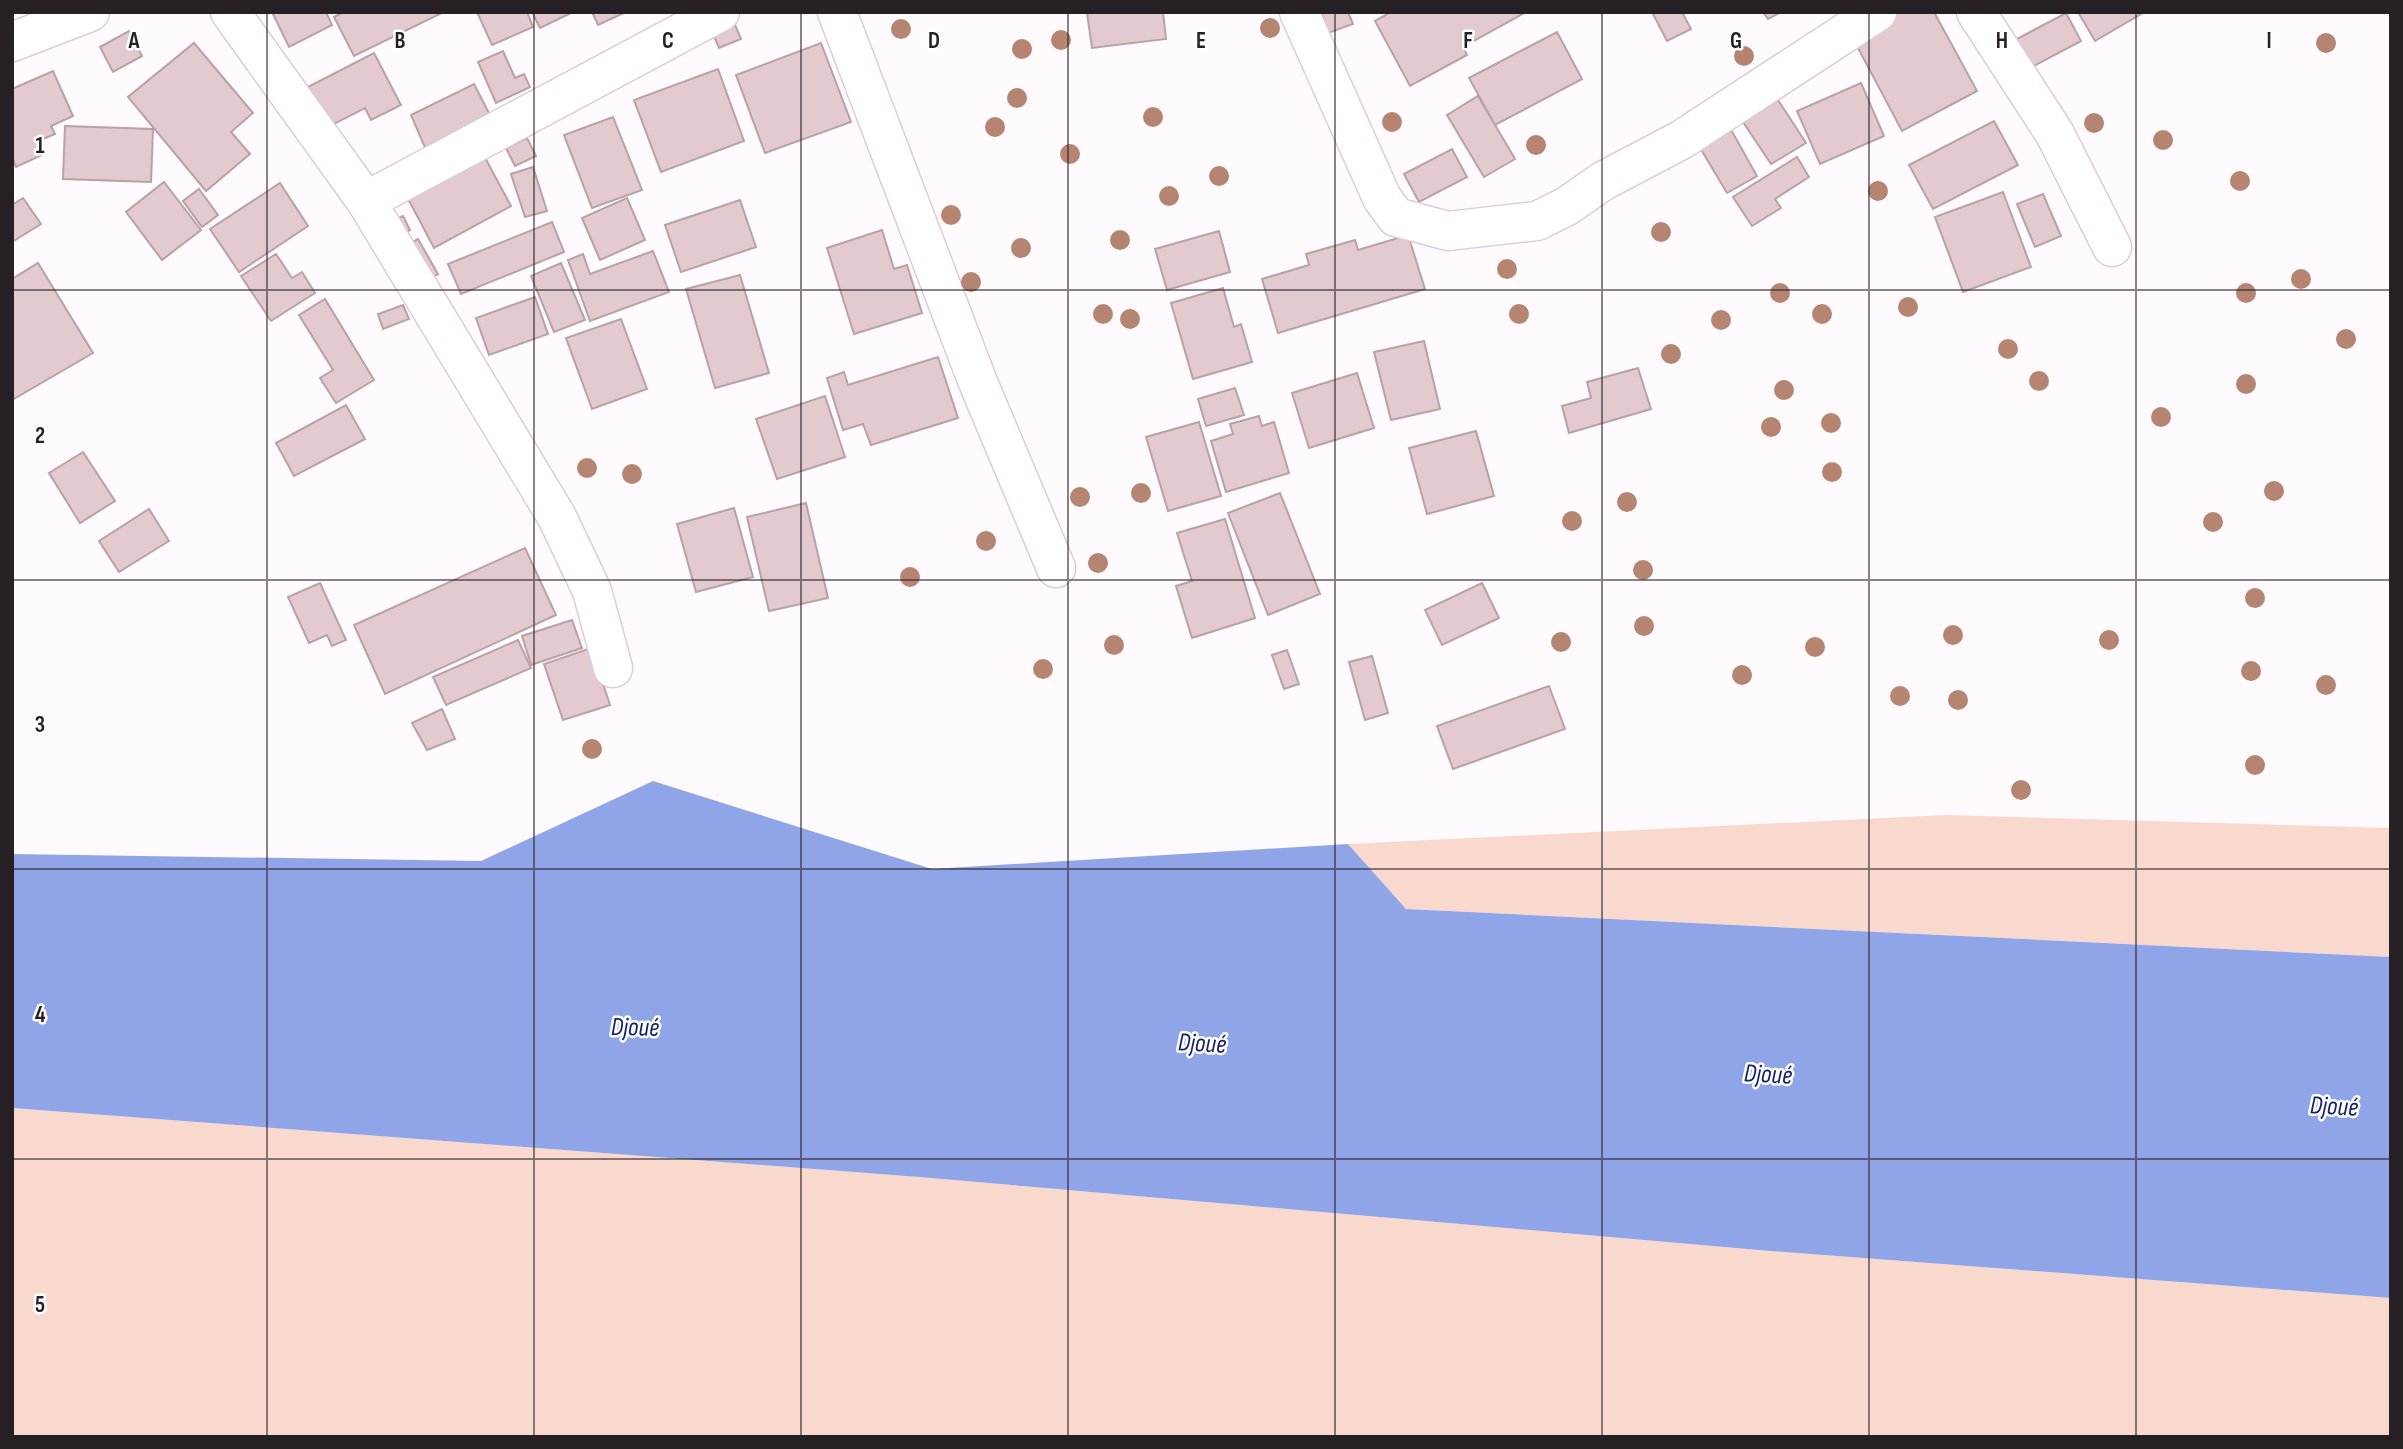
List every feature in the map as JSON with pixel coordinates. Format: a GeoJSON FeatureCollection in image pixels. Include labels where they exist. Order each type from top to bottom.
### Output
{"type":"FeatureCollection","features":[{"type":"Feature","properties":{"kind":"street"},"geometry":{"type":"LineString","coordinates":[[230,12],[366,201],[557,517],[592,591],[613,668]]}},
{"type":"Feature","properties":{"kind":"street"},"geometry":{"type":"LineString","coordinates":[[366,201],[720,12]]}},
{"type":"Feature","properties":{"kind":"street"},"geometry":{"type":"LineString","coordinates":[[837,12],[977,380],[1056,568]]}},
{"type":"Feature","properties":{"kind":"street"},"geometry":{"type":"LineString","coordinates":[[1299,12],[1382,198],[1396,217],[1448,231],[1537,221],[1567,206],[1603,181],[1681,140],[1877,12]]}},
{"type":"Feature","properties":{"kind":"street"},"geometry":{"type":"LineString","coordinates":[[1976,12],[2055,134],[2112,247]]}},
{"type":"Feature","properties":{"kind":"street"},"geometry":{"type":"LineString","coordinates":[[12,42],[86,13]]}},
{"type":"Feature","properties":{"kind":"shaded area"},"geometry":{"type":"Polygon","coordinates":[[[1946,815],[2391,828],[2391,957],[1406,909],[1348,844],[1946,815]]]}},
{"type":"Feature","properties":{"kind":"shaded area"},"geometry":{"type":"Polygon","coordinates":[[[12,1108],[919,1177],[1770,1251],[2391,1298],[2391,1437],[12,1437],[12,1108]]]}},
{"type":"Feature","properties":{"kind":"water","name":"Djoué"},"geometry":{"type":"Polygon","coordinates":[[[653,781],[932,869],[1348,844],[1406,909],[2391,957],[2391,1298],[1770,1251],[919,1177],[12,1108],[12,854],[481,861],[653,781]]]}},
{"type":"Feature","properties":{"kind":"building"},"geometry":{"type":"Polygon","coordinates":[[[272,12],[326,12],[332,25],[289,47],[272,12]]]}},
{"type":"Feature","properties":{"kind":"building"},"geometry":{"type":"Polygon","coordinates":[[[344,12],[442,13],[354,56],[334,17],[344,12]]]}},
{"type":"Feature","properties":{"kind":"building"},"geometry":{"type":"Polygon","coordinates":[[[477,12],[527,12],[533,27],[492,45],[477,12]]]}},
{"type":"Feature","properties":{"kind":"building"},"geometry":{"type":"Polygon","coordinates":[[[532,12],[573,12],[540,28],[532,12]]]}},
{"type":"Feature","properties":{"kind":"building"},"geometry":{"type":"Polygon","coordinates":[[[592,12],[626,12],[598,25],[592,12]]]}},
{"type":"Feature","properties":{"kind":"building"},"geometry":{"type":"Polygon","coordinates":[[[1163,12],[1166,39],[1092,48],[1087,13],[1163,12]]]}},
{"type":"Feature","properties":{"kind":"building"},"geometry":{"type":"Polygon","coordinates":[[[1321,12],[1348,12],[1353,24],[1328,33],[1321,12]]]}},
{"type":"Feature","properties":{"kind":"building"},"geometry":{"type":"Polygon","coordinates":[[[1391,12],[1526,12],[1463,47],[1467,55],[1410,86],[1375,21],[1391,12]]]}},
{"type":"Feature","properties":{"kind":"building"},"geometry":{"type":"Polygon","coordinates":[[[1652,12],[1682,12],[1691,29],[1667,41],[1652,12]]]}},
{"type":"Feature","properties":{"kind":"building"},"geometry":{"type":"Polygon","coordinates":[[[1763,12],[1781,12],[1768,19],[1763,12]]]}},
{"type":"Feature","properties":{"kind":"building"},"geometry":{"type":"Polygon","coordinates":[[[1889,12],[1934,12],[1977,91],[1902,131],[1850,33],[1889,12]]]}},
{"type":"Feature","properties":{"kind":"building"},"geometry":{"type":"Polygon","coordinates":[[[2078,12],[2140,12],[2141,14],[2095,41],[2078,12]]]}},
{"type":"Feature","properties":{"kind":"building"},"geometry":{"type":"Polygon","coordinates":[[[2066,13],[2081,41],[2030,68],[2015,40],[2066,13]]]}},
{"type":"Feature","properties":{"kind":"building"},"geometry":{"type":"Polygon","coordinates":[[[733,20],[741,39],[719,48],[711,29],[733,20]]]}},
{"type":"Feature","properties":{"kind":"building"},"geometry":{"type":"Polygon","coordinates":[[[129,31],[142,56],[113,72],[100,47],[129,31]]]}},
{"type":"Feature","properties":{"kind":"building"},"geometry":{"type":"Polygon","coordinates":[[[1557,32],[1582,79],[1495,125],[1469,78],[1557,32]]]}},
{"type":"Feature","properties":{"kind":"building"},"geometry":{"type":"Polygon","coordinates":[[[194,43],[253,113],[231,132],[250,154],[206,191],[128,97],[194,43]]]}},
{"type":"Feature","properties":{"kind":"building"},"geometry":{"type":"Polygon","coordinates":[[[821,43],[851,122],[765,153],[736,75],[821,43]]]}},
{"type":"Feature","properties":{"kind":"building"},"geometry":{"type":"Polygon","coordinates":[[[503,51],[515,78],[524,74],[530,87],[496,103],[478,62],[503,51]]]}},
{"type":"Feature","properties":{"kind":"building"},"geometry":{"type":"Polygon","coordinates":[[[374,53],[401,105],[371,120],[365,108],[324,129],[304,89],[374,53]]]}},
{"type":"Feature","properties":{"kind":"building"},"geometry":{"type":"Polygon","coordinates":[[[718,69],[744,141],[661,172],[634,100],[718,69]]]}},
{"type":"Feature","properties":{"kind":"building"},"geometry":{"type":"Polygon","coordinates":[[[53,71],[73,116],[51,126],[55,134],[38,141],[44,154],[16,167],[12,157],[12,89],[53,71]]]}},
{"type":"Feature","properties":{"kind":"building"},"geometry":{"type":"Polygon","coordinates":[[[1861,83],[1884,136],[1820,164],[1797,111],[1861,83]]]}},
{"type":"Feature","properties":{"kind":"building"},"geometry":{"type":"Polygon","coordinates":[[[474,84],[491,117],[426,150],[411,115],[474,84]]]}},
{"type":"Feature","properties":{"kind":"building"},"geometry":{"type":"Polygon","coordinates":[[[1478,96],[1515,159],[1484,177],[1447,115],[1478,96]]]}},
{"type":"Feature","properties":{"kind":"building"},"geometry":{"type":"Polygon","coordinates":[[[1778,100],[1806,143],[1771,164],[1743,122],[1778,100]]]}},
{"type":"Feature","properties":{"kind":"building"},"geometry":{"type":"Polygon","coordinates":[[[613,117],[642,190],[592,208],[564,135],[613,117]]]}},
{"type":"Feature","properties":{"kind":"building"},"geometry":{"type":"Polygon","coordinates":[[[1994,121],[2018,165],[1933,209],[1909,165],[1994,121]]]}},
{"type":"Feature","properties":{"kind":"building"},"geometry":{"type":"Polygon","coordinates":[[[65,126],[153,129],[151,182],[63,179],[65,126]]]}},
{"type":"Feature","properties":{"kind":"building"},"geometry":{"type":"Polygon","coordinates":[[[1730,128],[1757,176],[1727,193],[1699,146],[1730,128]]]}},
{"type":"Feature","properties":{"kind":"building"},"geometry":{"type":"Polygon","coordinates":[[[527,138],[536,156],[515,166],[506,148],[527,138]]]}},
{"type":"Feature","properties":{"kind":"building"},"geometry":{"type":"Polygon","coordinates":[[[1452,149],[1467,177],[1419,202],[1404,174],[1452,149]]]}},
{"type":"Feature","properties":{"kind":"building"},"geometry":{"type":"Polygon","coordinates":[[[483,154],[511,206],[434,248],[406,195],[483,154]]]}},
{"type":"Feature","properties":{"kind":"building"},"geometry":{"type":"Polygon","coordinates":[[[1797,157],[1809,177],[1775,199],[1781,208],[1752,226],[1733,197],[1797,157]]]}},
{"type":"Feature","properties":{"kind":"building"},"geometry":{"type":"Polygon","coordinates":[[[533,167],[547,211],[525,217],[511,174],[533,167]]]}},
{"type":"Feature","properties":{"kind":"building"},"geometry":{"type":"Polygon","coordinates":[[[164,182],[201,230],[162,260],[126,212],[164,182]]]}},
{"type":"Feature","properties":{"kind":"building"},"geometry":{"type":"Polygon","coordinates":[[[280,183],[308,226],[239,272],[210,229],[280,183]]]}},
{"type":"Feature","properties":{"kind":"building"},"geometry":{"type":"Polygon","coordinates":[[[199,189],[218,215],[202,227],[183,201],[199,189]]]}},
{"type":"Feature","properties":{"kind":"building"},"geometry":{"type":"Polygon","coordinates":[[[2003,192],[2031,267],[1963,292],[1935,217],[2003,192]]]}},
{"type":"Feature","properties":{"kind":"building"},"geometry":{"type":"Polygon","coordinates":[[[2043,194],[2061,236],[2035,247],[2017,204],[2043,194]]]}},
{"type":"Feature","properties":{"kind":"building"},"geometry":{"type":"Polygon","coordinates":[[[23,198],[41,224],[12,242],[12,205],[23,198]]]}},
{"type":"Feature","properties":{"kind":"building"},"geometry":{"type":"Polygon","coordinates":[[[627,198],[645,240],[600,260],[582,218],[627,198]]]}},
{"type":"Feature","properties":{"kind":"building"},"geometry":{"type":"Polygon","coordinates":[[[740,200],[756,247],[681,272],[665,225],[740,200]]]}},
{"type":"Feature","properties":{"kind":"building"},"geometry":{"type":"Polygon","coordinates":[[[403,216],[410,230],[396,237],[389,223],[403,216]]]}},
{"type":"Feature","properties":{"kind":"building"},"geometry":{"type":"Polygon","coordinates":[[[552,222],[564,252],[461,294],[448,264],[552,222]]]}},
{"type":"Feature","properties":{"kind":"building"},"geometry":{"type":"Polygon","coordinates":[[[882,230],[894,269],[907,265],[922,313],[854,334],[827,248],[882,230]]]}},
{"type":"Feature","properties":{"kind":"building"},"geometry":{"type":"Polygon","coordinates":[[[1219,231],[1230,272],[1167,290],[1155,249],[1219,231]]]}},
{"type":"Feature","properties":{"kind":"building"},"geometry":{"type":"Polygon","coordinates":[[[1408,235],[1425,289],[1278,333],[1262,279],[1309,265],[1306,254],[1355,240],[1358,250],[1408,235]]]}},
{"type":"Feature","properties":{"kind":"building"},"geometry":{"type":"Polygon","coordinates":[[[418,239],[438,274],[422,283],[402,248],[418,239]]]}},
{"type":"Feature","properties":{"kind":"building"},"geometry":{"type":"Polygon","coordinates":[[[653,251],[669,292],[590,321],[568,260],[583,254],[590,274],[653,251]]]}},
{"type":"Feature","properties":{"kind":"building"},"geometry":{"type":"Polygon","coordinates":[[[276,254],[292,278],[302,272],[315,293],[271,321],[241,276],[276,254]]]}},
{"type":"Feature","properties":{"kind":"building"},"geometry":{"type":"Polygon","coordinates":[[[38,263],[93,353],[12,400],[12,279],[38,263]]]}},
{"type":"Feature","properties":{"kind":"building"},"geometry":{"type":"Polygon","coordinates":[[[561,263],[585,320],[554,332],[531,276],[561,263]]]}},
{"type":"Feature","properties":{"kind":"building"},"geometry":{"type":"Polygon","coordinates":[[[740,275],[769,373],[715,388],[686,289],[740,275]]]}},
{"type":"Feature","properties":{"kind":"building"},"geometry":{"type":"Polygon","coordinates":[[[1223,288],[1234,327],[1241,324],[1252,362],[1193,379],[1171,303],[1223,288]]]}},
{"type":"Feature","properties":{"kind":"building"},"geometry":{"type":"Polygon","coordinates":[[[535,297],[548,334],[489,355],[476,318],[535,297]]]}},
{"type":"Feature","properties":{"kind":"building"},"geometry":{"type":"Polygon","coordinates":[[[325,299],[374,380],[336,403],[320,378],[333,370],[299,315],[325,299]]]}},
{"type":"Feature","properties":{"kind":"building"},"geometry":{"type":"Polygon","coordinates":[[[403,305],[409,319],[383,329],[378,314],[403,305]]]}},
{"type":"Feature","properties":{"kind":"building"},"geometry":{"type":"Polygon","coordinates":[[[621,319],[647,389],[592,409],[566,338],[621,319]]]}},
{"type":"Feature","properties":{"kind":"building"},"geometry":{"type":"Polygon","coordinates":[[[1424,341],[1440,409],[1391,420],[1374,352],[1424,341]]]}},
{"type":"Feature","properties":{"kind":"building"},"geometry":{"type":"Polygon","coordinates":[[[938,357],[958,418],[871,445],[863,424],[843,430],[827,378],[844,372],[848,385],[938,357]]]}},
{"type":"Feature","properties":{"kind":"building"},"geometry":{"type":"Polygon","coordinates":[[[1638,368],[1651,409],[1569,433],[1562,406],[1591,398],[1587,382],[1638,368]]]}},
{"type":"Feature","properties":{"kind":"building"},"geometry":{"type":"Polygon","coordinates":[[[1357,373],[1374,428],[1309,448],[1292,393],[1357,373]]]}},
{"type":"Feature","properties":{"kind":"building"},"geometry":{"type":"Polygon","coordinates":[[[1235,388],[1244,415],[1206,426],[1198,399],[1235,388]]]}},
{"type":"Feature","properties":{"kind":"building"},"geometry":{"type":"Polygon","coordinates":[[[825,396],[845,457],[777,479],[756,419],[825,396]]]}},
{"type":"Feature","properties":{"kind":"building"},"geometry":{"type":"Polygon","coordinates":[[[346,405],[365,439],[294,476],[276,443],[346,405]]]}},
{"type":"Feature","properties":{"kind":"building"},"geometry":{"type":"Polygon","coordinates":[[[1259,416],[1262,426],[1274,422],[1289,473],[1226,492],[1211,441],[1233,434],[1230,424],[1259,416]]]}},
{"type":"Feature","properties":{"kind":"building"},"geometry":{"type":"Polygon","coordinates":[[[1199,422],[1221,496],[1168,511],[1146,437],[1199,422]]]}},
{"type":"Feature","properties":{"kind":"building"},"geometry":{"type":"Polygon","coordinates":[[[1476,431],[1494,496],[1427,514],[1409,448],[1476,431]]]}},
{"type":"Feature","properties":{"kind":"building"},"geometry":{"type":"Polygon","coordinates":[[[83,452],[115,501],[80,523],[49,473],[83,452]]]}},
{"type":"Feature","properties":{"kind":"building"},"geometry":{"type":"Polygon","coordinates":[[[1280,493],[1320,594],[1268,615],[1228,513],[1280,493]]]}},
{"type":"Feature","properties":{"kind":"building"},"geometry":{"type":"Polygon","coordinates":[[[806,503],[828,598],[769,611],[747,517],[806,503]]]}},
{"type":"Feature","properties":{"kind":"building"},"geometry":{"type":"Polygon","coordinates":[[[734,508],[753,577],[696,592],[677,524],[734,508]]]}},
{"type":"Feature","properties":{"kind":"building"},"geometry":{"type":"Polygon","coordinates":[[[149,509],[169,541],[119,572],[99,541],[149,509]]]}},
{"type":"Feature","properties":{"kind":"building"},"geometry":{"type":"Polygon","coordinates":[[[1225,519],[1255,618],[1192,638],[1176,586],[1192,581],[1177,533],[1225,519]]]}},
{"type":"Feature","properties":{"kind":"building"},"geometry":{"type":"Polygon","coordinates":[[[525,548],[556,615],[385,694],[354,625],[525,548]]]}},
{"type":"Feature","properties":{"kind":"building"},"geometry":{"type":"Polygon","coordinates":[[[320,583],[346,640],[332,646],[327,635],[309,643],[288,597],[320,583]]]}},
{"type":"Feature","properties":{"kind":"building"},"geometry":{"type":"Polygon","coordinates":[[[1482,583],[1499,618],[1442,645],[1425,610],[1482,583]]]}},
{"type":"Feature","properties":{"kind":"building"},"geometry":{"type":"Polygon","coordinates":[[[572,620],[582,648],[531,665],[522,636],[572,620]]]}},
{"type":"Feature","properties":{"kind":"building"},"geometry":{"type":"Polygon","coordinates":[[[518,640],[531,668],[446,705],[433,677],[518,640]]]}},
{"type":"Feature","properties":{"kind":"building"},"geometry":{"type":"Polygon","coordinates":[[[591,648],[610,705],[563,720],[544,664],[591,648]]]}},
{"type":"Feature","properties":{"kind":"building"},"geometry":{"type":"Polygon","coordinates":[[[1287,650],[1299,684],[1284,689],[1272,655],[1287,650]]]}},
{"type":"Feature","properties":{"kind":"building"},"geometry":{"type":"Polygon","coordinates":[[[1372,656],[1388,713],[1365,720],[1349,662],[1372,656]]]}},
{"type":"Feature","properties":{"kind":"building"},"geometry":{"type":"Polygon","coordinates":[[[1549,686],[1565,729],[1453,769],[1437,726],[1549,686]]]}},
{"type":"Feature","properties":{"kind":"building"},"geometry":{"type":"Polygon","coordinates":[[[442,709],[455,739],[427,750],[412,723],[442,709]]]}}]}
